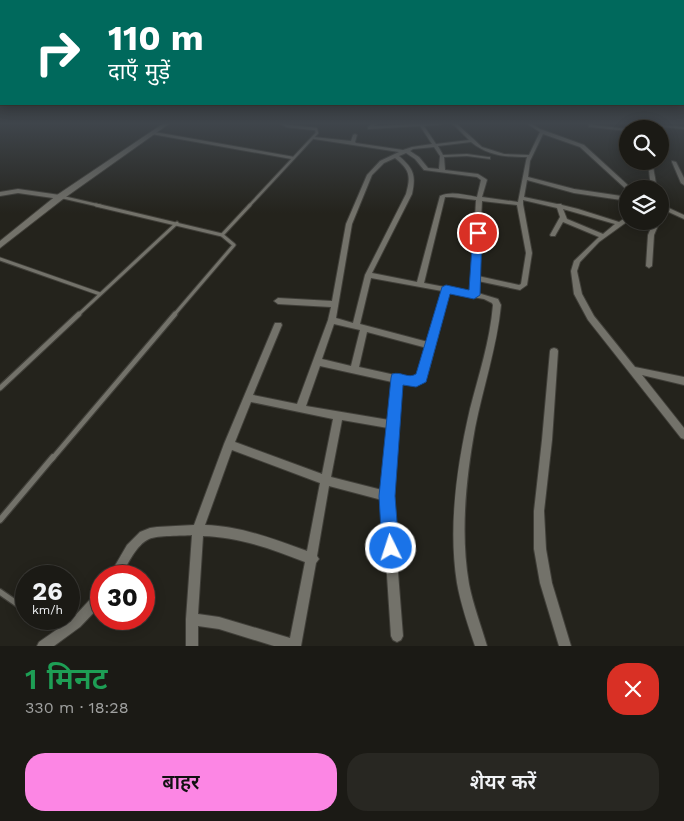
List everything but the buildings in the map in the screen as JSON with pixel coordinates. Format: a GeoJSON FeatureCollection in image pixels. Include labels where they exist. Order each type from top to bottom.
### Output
{"type":"FeatureCollection","features":[{"type":"Feature","properties":{"kind":"street"},"geometry":{"type":"LineString","coordinates":[[0,245],[60,196],[122,153]]}},
{"type":"Feature","properties":{"kind":"street"},"geometry":{"type":"LineString","coordinates":[[300,410],[332,320],[349,224],[356,205],[375,168],[399,153]]}},
{"type":"Feature","properties":{"kind":"street"},"geometry":{"type":"LineString","coordinates":[[408,153],[417,158],[426,169],[481,178],[484,182],[479,199],[477,278],[474,295]]}},
{"type":"Feature","properties":{"kind":"street"},"geometry":{"type":"LineString","coordinates":[[440,153],[442,156],[442,171]]}},
{"type":"Feature","properties":{"kind":"street"},"geometry":{"type":"LineString","coordinates":[[500,153],[530,156]]}},
{"type":"Feature","properties":{"kind":"street"},"geometry":{"type":"LineString","coordinates":[[477,278],[514,288],[520,288],[524,285],[529,253],[523,227],[521,201],[531,153]]}},
{"type":"Feature","properties":{"kind":"street"},"geometry":{"type":"LineString","coordinates":[[590,153],[619,180]]}},
{"type":"Feature","properties":{"kind":"street"},"geometry":{"type":"LineString","coordinates":[[354,369],[368,275],[409,194],[413,180],[409,167],[395,155]]}},
{"type":"Feature","properties":{"kind":"street"},"geometry":{"type":"LineString","coordinates":[[442,156],[467,155],[488,158]]}},
{"type":"Feature","properties":{"kind":"street"},"geometry":{"type":"LineString","coordinates":[[674,162],[684,182]]}},
{"type":"Feature","properties":{"kind":"street"},"geometry":{"type":"LineString","coordinates":[[525,178],[574,191],[619,197]]}},
{"type":"Feature","properties":{"kind":"street"},"geometry":{"type":"LineString","coordinates":[[0,194],[18,191],[60,196]]}},
{"type":"Feature","properties":{"kind":"street"},"geometry":{"type":"LineString","coordinates":[[420,284],[443,196],[452,195],[559,205],[619,224]]}},
{"type":"Feature","properties":{"kind":"street"},"geometry":{"type":"LineString","coordinates":[[553,235],[562,218],[559,205]]}},
{"type":"Feature","properties":{"kind":"street"},"geometry":{"type":"LineString","coordinates":[[669,210],[684,217]]}},
{"type":"Feature","properties":{"kind":"street"},"geometry":{"type":"LineString","coordinates":[[562,218],[603,236]]}},
{"type":"Feature","properties":{"kind":"street"},"geometry":{"type":"LineString","coordinates":[[619,225],[603,236],[577,261],[574,271],[575,282],[583,306],[591,318],[684,435]]}},
{"type":"Feature","properties":{"kind":"street"},"geometry":{"type":"LineString","coordinates":[[649,266],[653,230]]}},
{"type":"Feature","properties":{"kind":"street"},"geometry":{"type":"LineString","coordinates":[[368,275],[474,295],[491,299],[497,305],[488,361],[474,410],[462,489],[459,548],[462,578],[481,646]]}},
{"type":"Feature","properties":{"kind":"street"},"geometry":{"type":"LineString","coordinates":[[318,362],[410,382],[422,378],[446,289]]}},
{"type":"Feature","properties":{"kind":"street"},"geometry":{"type":"LineString","coordinates":[[278,301],[334,304]]}},
{"type":"Feature","properties":{"kind":"street"},"geometry":{"type":"LineString","coordinates":[[332,320],[430,346]]}},
{"type":"Feature","properties":{"kind":"street"},"geometry":{"type":"LineString","coordinates":[[192,646],[198,529],[229,444],[278,325]]}},
{"type":"Feature","properties":{"kind":"street"},"geometry":{"type":"LineString","coordinates":[[554,351],[539,511],[540,549],[546,583],[565,646]]}},
{"type":"Feature","properties":{"kind":"street"},"geometry":{"type":"LineString","coordinates":[[632,370],[684,381]]}},
{"type":"Feature","properties":{"kind":"street"},"geometry":{"type":"LineString","coordinates":[[397,378],[387,496],[397,636]]}},
{"type":"Feature","properties":{"kind":"street"},"geometry":{"type":"LineString","coordinates":[[249,398],[300,410],[393,425]]}},
{"type":"Feature","properties":{"kind":"street"},"geometry":{"type":"LineString","coordinates":[[192,619],[219,623],[295,646],[313,558],[324,480],[338,416]]}},
{"type":"Feature","properties":{"kind":"street"},"geometry":{"type":"LineString","coordinates":[[229,444],[324,480],[387,496]]}},
{"type":"Feature","properties":{"kind":"street"},"geometry":{"type":"LineString","coordinates":[[122,565],[136,544],[144,536],[153,532],[198,529],[249,536],[313,558]]}},
{"type":"Feature","properties":{"kind":"street"},"geometry":{"type":"LineString","coordinates":[[80,619],[90,608]]}},
{"type":"Feature","properties":{"kind":"street"},"geometry":{"type":"LineString","coordinates":[[43,646],[66,630]]}},
{"type":"Feature","properties":{"kind":"lane"},"geometry":{"type":"LineString","coordinates":[[267,153],[293,158]]}},
{"type":"Feature","properties":{"kind":"lane"},"geometry":{"type":"LineString","coordinates":[[222,235],[298,153]]}},
{"type":"Feature","properties":{"kind":"lane"},"geometry":{"type":"LineString","coordinates":[[0,520],[232,248],[233,242],[222,235],[60,196]]}},
{"type":"Feature","properties":{"kind":"lane"},"geometry":{"type":"LineString","coordinates":[[0,388],[177,223]]}},
{"type":"Feature","properties":{"kind":"lane"},"geometry":{"type":"LineString","coordinates":[[0,259],[100,294]]}},
{"type":"Feature","properties":{"kind":"lane"},"geometry":{"type":"LineString","coordinates":[[0,592],[15,602]]}},
{"type":"Feature","properties":{"kind":"route"},"geometry":{"type":"LineString","coordinates":[[391,548],[387,496],[397,378],[410,382],[422,378],[446,289],[474,295],[477,278],[478,233]]}}]}
